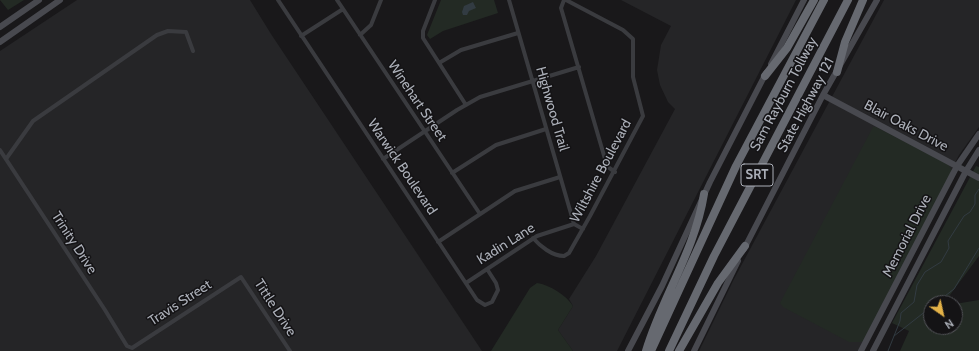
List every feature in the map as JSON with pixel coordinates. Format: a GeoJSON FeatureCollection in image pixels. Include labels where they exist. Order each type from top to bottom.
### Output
{"type":"FeatureCollection","features":[{"type":"Feature","properties":{"kind":"highway"},"geometry":{"type":"LineString","coordinates":[[765,76],[787,48],[814,0]]}},
{"type":"Feature","properties":{"kind":"highway","name":"Sam Rayburn Tollway"},"geometry":{"type":"LineString","coordinates":[[651,351],[736,166],[824,0]]}},
{"type":"Feature","properties":{"kind":"highway","name":"Sam Rayburn Tollway"},"geometry":{"type":"LineString","coordinates":[[669,351],[714,256],[848,0]]}},
{"type":"Feature","properties":{"kind":"highway"},"geometry":{"type":"LineString","coordinates":[[837,72],[845,42],[863,0]]}},
{"type":"Feature","properties":{"kind":"highway"},"geometry":{"type":"LineString","coordinates":[[646,351],[654,323],[692,242],[700,218],[704,194]]}},
{"type":"Feature","properties":{"kind":"highway"},"geometry":{"type":"LineString","coordinates":[[679,351],[718,283],[745,246]]}},
{"type":"Feature","properties":{"kind":"main road"},"geometry":{"type":"LineString","coordinates":[[0,27],[39,0]]}},
{"type":"Feature","properties":{"kind":"main road"},"geometry":{"type":"LineString","coordinates":[[0,42],[60,0]]}},
{"type":"Feature","properties":{"kind":"main road"},"geometry":{"type":"LineString","coordinates":[[628,351],[662,286],[704,194],[804,0]]}},
{"type":"Feature","properties":{"kind":"main road","name":"State Highway 121"},"geometry":{"type":"LineString","coordinates":[[694,351],[745,246],[823,96],[878,0]]}},
{"type":"Feature","properties":{"kind":"main road","name":"Blair Oaks Drive"},"geometry":{"type":"LineString","coordinates":[[823,96],[979,178]]}},
{"type":"Feature","properties":{"kind":"main road","name":"Memorial Drive"},"geometry":{"type":"LineString","coordinates":[[862,349],[957,166],[979,134]]}},
{"type":"Feature","properties":{"kind":"main road","name":"Memorial Drive"},"geometry":{"type":"LineString","coordinates":[[873,351],[966,171],[979,150]]}},
{"type":"Feature","properties":{"kind":"main road"},"geometry":{"type":"LineString","coordinates":[[916,245],[926,250]]}},
{"type":"Feature","properties":{"kind":"main road"},"geometry":{"type":"LineString","coordinates":[[862,349],[869,351]]}},
{"type":"Feature","properties":{"kind":"street","name":"Warwick Boulevard"},"geometry":{"type":"LineString","coordinates":[[278,0],[479,303],[485,305],[489,304],[498,293],[498,288],[487,269]]}},
{"type":"Feature","properties":{"kind":"street","name":"Winehart Street"},"geometry":{"type":"LineString","coordinates":[[337,0],[480,214]]}},
{"type":"Feature","properties":{"kind":"street"},"geometry":{"type":"LineString","coordinates":[[360,36],[372,24],[381,0]]}},
{"type":"Feature","properties":{"kind":"street"},"geometry":{"type":"LineString","coordinates":[[435,0],[422,34],[424,40],[466,105]]}},
{"type":"Feature","properties":{"kind":"street","name":"Highwood Trail"},"geometry":{"type":"LineString","coordinates":[[509,0],[574,224]]}},
{"type":"Feature","properties":{"kind":"street"},"geometry":{"type":"LineString","coordinates":[[565,0],[562,8],[578,68],[608,168],[614,172]]}},
{"type":"Feature","properties":{"kind":"street","name":"Wiltshire Boulevard"},"geometry":{"type":"LineString","coordinates":[[533,238],[548,250],[562,256],[570,251],[643,116],[633,77],[634,41],[626,32],[565,0]]}},
{"type":"Feature","properties":{"kind":"street"},"geometry":{"type":"LineString","coordinates":[[301,36],[343,9]]}},
{"type":"Feature","properties":{"kind":"street"},"geometry":{"type":"LineString","coordinates":[[6,159],[33,121],[158,35],[168,31],[186,32],[193,51]]}},
{"type":"Feature","properties":{"kind":"street"},"geometry":{"type":"LineString","coordinates":[[439,63],[461,50],[518,33]]}},
{"type":"Feature","properties":{"kind":"street"},"geometry":{"type":"LineString","coordinates":[[383,159],[466,105],[488,94],[578,68]]}},
{"type":"Feature","properties":{"kind":"street"},"geometry":{"type":"LineString","coordinates":[[452,173],[496,145],[546,129]]}},
{"type":"Feature","properties":{"kind":"street","name":"Trinity Drive"},"geometry":{"type":"LineString","coordinates":[[0,150],[127,346],[130,347]]}},
{"type":"Feature","properties":{"kind":"street"},"geometry":{"type":"LineString","coordinates":[[438,242],[515,191],[560,177]]}},
{"type":"Feature","properties":{"kind":"street"},"geometry":{"type":"LineString","coordinates":[[574,224],[583,228]]}},
{"type":"Feature","properties":{"kind":"street","name":"Kadin Lane"},"geometry":{"type":"LineString","coordinates":[[466,283],[540,234],[574,224]]}},
{"type":"Feature","properties":{"kind":"street","name":"Travis Street"},"geometry":{"type":"LineString","coordinates":[[130,347],[132,348],[241,277]]}},
{"type":"Feature","properties":{"kind":"street","name":"Tittle Drive"},"geometry":{"type":"LineString","coordinates":[[241,277],[290,351]]}},
{"type":"Feature","properties":{"kind":"shaded area"},"geometry":{"type":"Polygon","coordinates":[[[0,0],[24,0],[8,10],[0,0]]]}},
{"type":"Feature","properties":{"kind":"shaded area"},"geometry":{"type":"Polygon","coordinates":[[[77,0],[250,0],[271,34],[482,351],[0,351],[0,51],[77,0]]]}},
{"type":"Feature","properties":{"kind":"shaded area"},"geometry":{"type":"Polygon","coordinates":[[[441,0],[494,0],[498,13],[443,31],[430,39],[427,35],[441,0]]]}},
{"type":"Feature","properties":{"kind":"shaded area"},"geometry":{"type":"Polygon","coordinates":[[[621,0],[796,0],[617,351],[573,351],[558,330],[573,306],[569,299],[596,256],[675,109],[668,102],[660,85],[657,70],[661,45],[671,26],[621,0]]]}},
{"type":"Feature","properties":{"kind":"shaded area"},"geometry":{"type":"Polygon","coordinates":[[[884,0],[979,0],[979,127],[959,155],[858,351],[699,351],[734,279],[884,0]]]}},
{"type":"Feature","properties":{"kind":"shaded area"},"geometry":{"type":"Polygon","coordinates":[[[473,2],[476,8],[469,11],[467,15],[463,15],[462,12],[464,6],[473,2]]]}},
{"type":"Feature","properties":{"kind":"shaded area"},"geometry":{"type":"Polygon","coordinates":[[[873,127],[876,127],[948,164],[952,171],[863,342],[849,342],[783,307],[780,303],[873,127]]]}},
{"type":"Feature","properties":{"kind":"shaded area"},"geometry":{"type":"Polygon","coordinates":[[[976,166],[979,167],[979,256],[950,295],[923,295],[923,335],[963,335],[963,303],[979,300],[979,351],[900,351],[909,331],[892,323],[976,166]]]}},
{"type":"Feature","properties":{"kind":"shaded area"},"geometry":{"type":"Polygon","coordinates":[[[537,283],[557,291],[573,306],[558,330],[573,351],[491,351],[530,288],[537,283]]]}},
{"type":"Feature","properties":{"kind":"waterway"},"geometry":{"type":"LineString","coordinates":[[888,351],[900,321],[901,313],[914,302],[917,285],[925,272],[941,262],[949,248],[948,241],[964,216],[970,212],[975,204],[975,195],[979,189]]}},
{"type":"Feature","properties":{"kind":"waterway"},"geometry":{"type":"LineString","coordinates":[[946,295],[954,289],[979,248]]}},
{"type":"Feature","properties":{"kind":"waterway"},"geometry":{"type":"LineString","coordinates":[[894,336],[923,313]]}}]}
